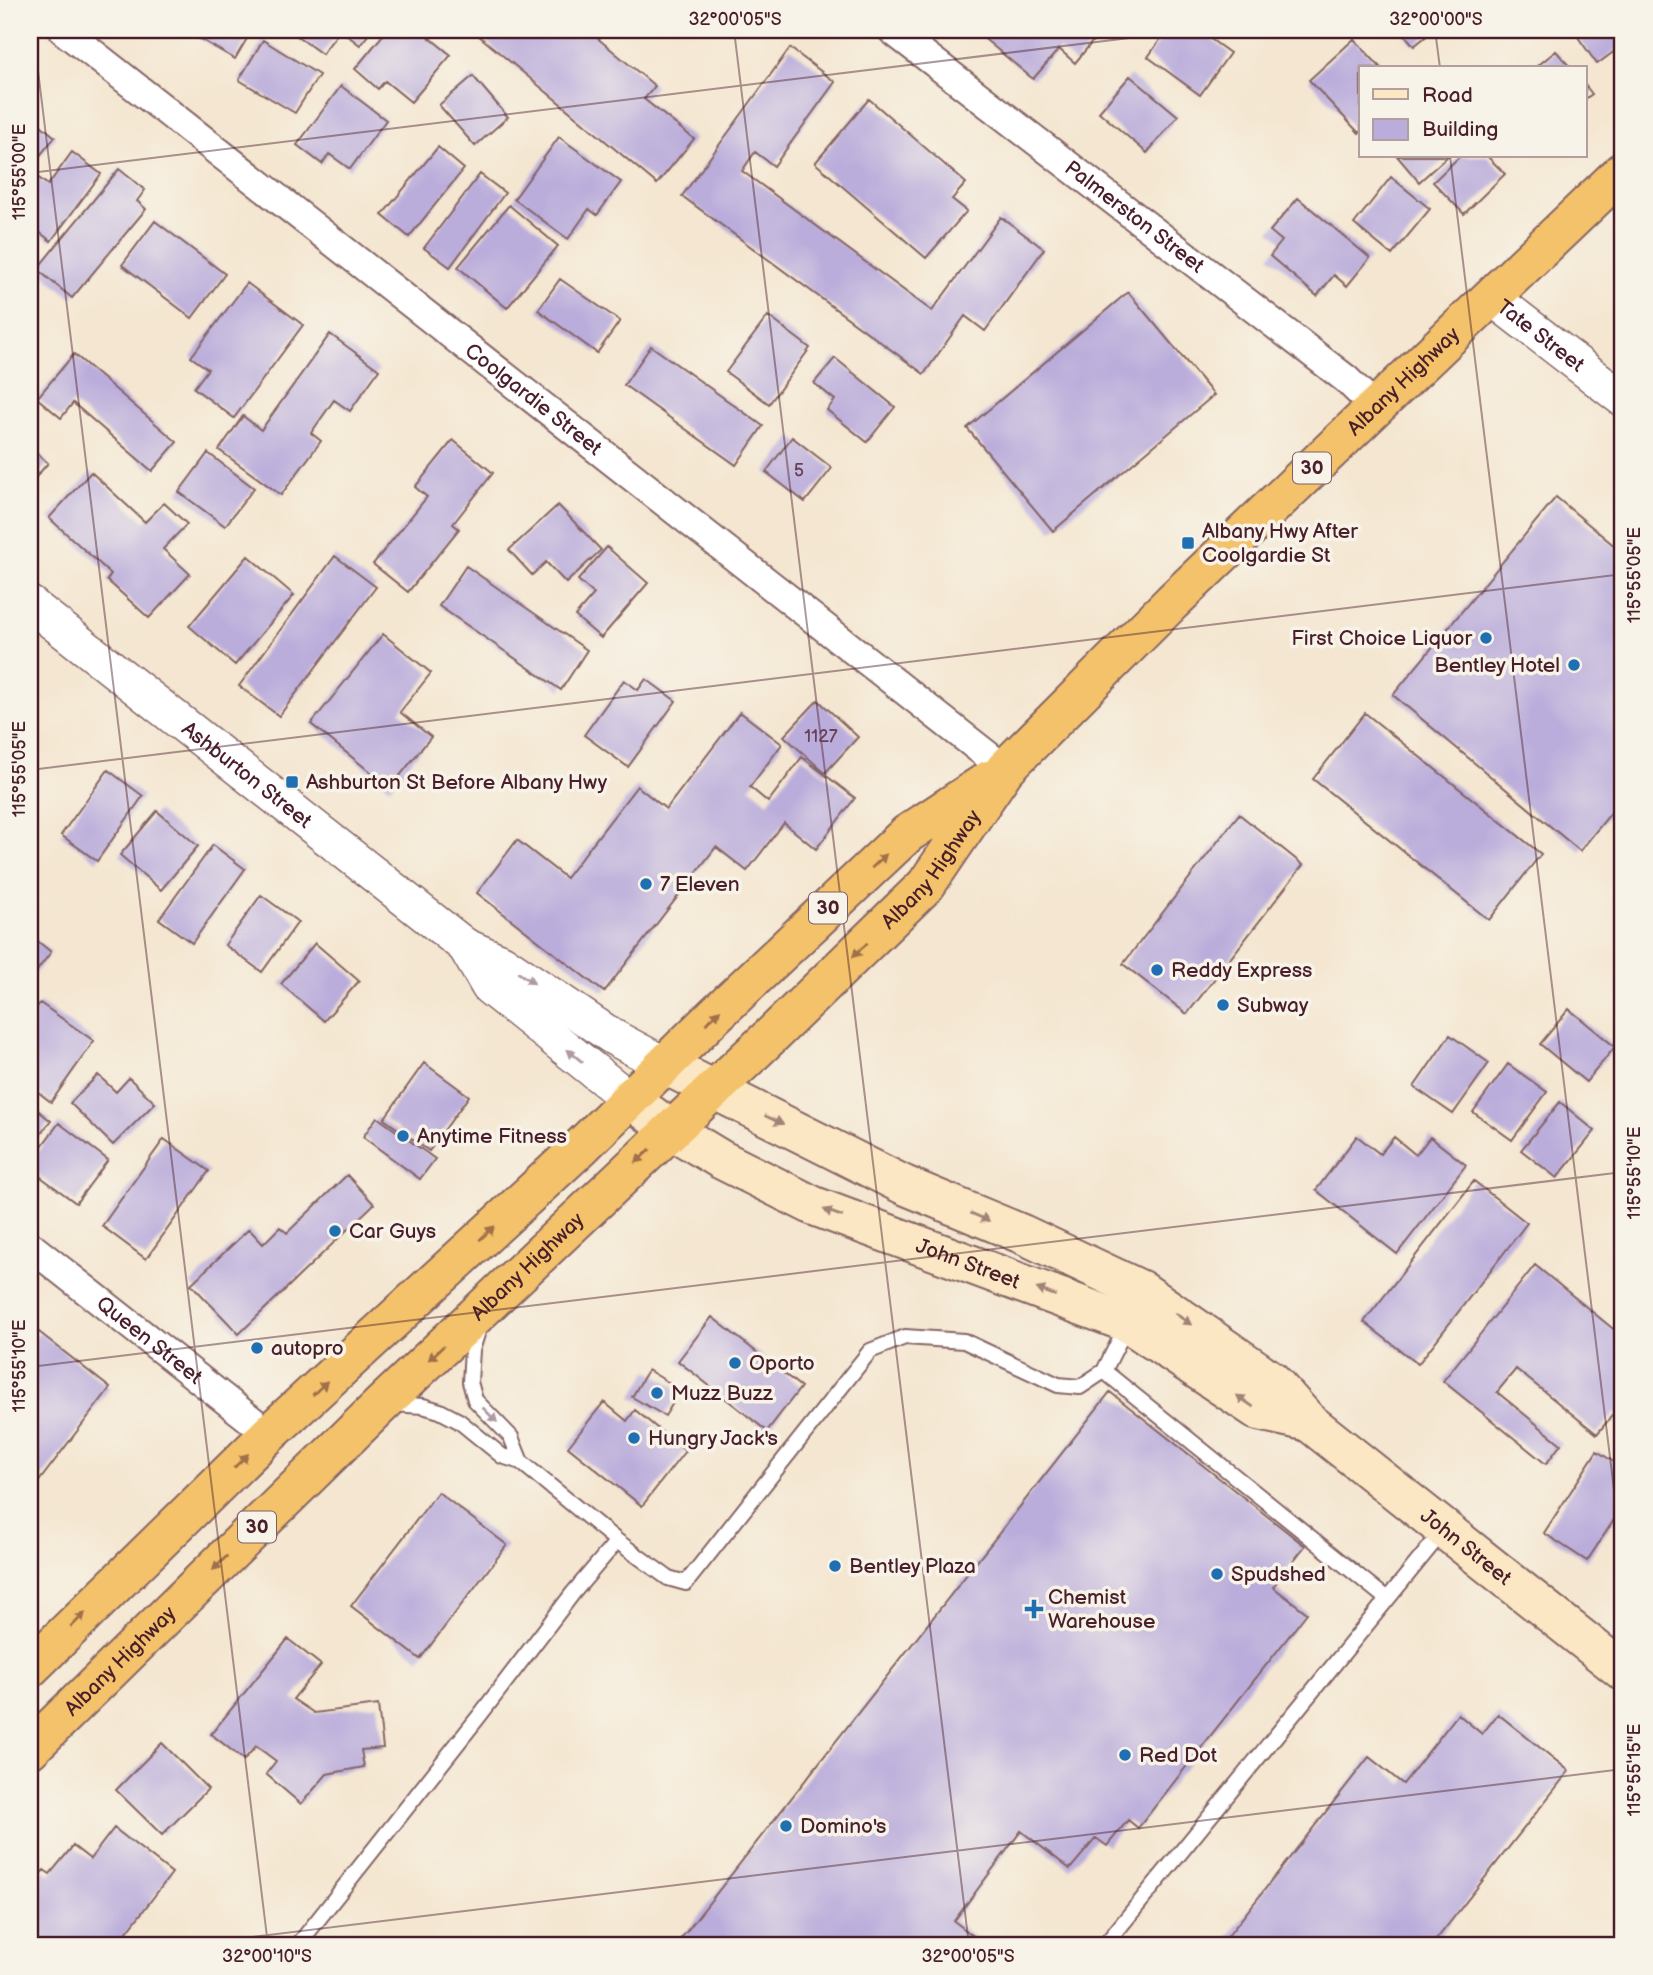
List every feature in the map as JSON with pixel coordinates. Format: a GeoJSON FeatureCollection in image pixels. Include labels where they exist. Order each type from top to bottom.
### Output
{"type":"FeatureCollection","features":[{"type":"Feature","properties":{"kind":"highway","name":"Albany Highway"},"geometry":{"type":"LineString","coordinates":[[30,1749],[382,1404],[926,885],[1005,769],[1172,602],[1623,171]]}},
{"type":"Feature","properties":{"kind":"highway","name":"Albany Highway"},"geometry":{"type":"LineString","coordinates":[[30,1668],[270,1434],[581,1147],[628,1098],[907,834],[1005,769]]}},
{"type":"Feature","properties":{"kind":"main road","name":"John Street"},"geometry":{"type":"LineString","coordinates":[[665,1065],[904,1185],[1022,1234],[1134,1306],[1271,1380],[1309,1422],[1623,1671]]}},
{"type":"Feature","properties":{"kind":"main road","name":"John Street"},"geometry":{"type":"LineString","coordinates":[[628,1098],[672,1130],[720,1159],[814,1206],[1134,1306]]}},
{"type":"Feature","properties":{"kind":"street","name":"Coolgardie Street"},"geometry":{"type":"LineString","coordinates":[[63,30],[1005,769]]}},
{"type":"Feature","properties":{"kind":"street","name":"Palmerston Street"},"geometry":{"type":"LineString","coordinates":[[892,30],[1346,379],[1375,407]]}},
{"type":"Feature","properties":{"kind":"street","name":"Tate Street"},"geometry":{"type":"LineString","coordinates":[[1491,296],[1623,399]]}},
{"type":"Feature","properties":{"kind":"street","name":"Ashburton Street"},"geometry":{"type":"LineString","coordinates":[[30,604],[466,946],[502,962],[613,1037],[665,1065]]}},
{"type":"Feature","properties":{"kind":"street","name":"Ashburton Street"},"geometry":{"type":"LineString","coordinates":[[466,946],[489,987],[628,1098]]}},
{"type":"Feature","properties":{"kind":"street","name":"Queen Street"},"geometry":{"type":"LineString","coordinates":[[30,1246],[270,1434]]}},
{"type":"Feature","properties":{"kind":"lane"},"geometry":{"type":"LineString","coordinates":[[382,1404],[423,1406],[440,1410],[502,1456],[521,1462],[617,1541],[668,1578],[686,1583],[870,1351],[905,1336],[964,1341],[1058,1385],[1080,1387],[1104,1371],[1134,1306]]}},
{"type":"Feature","properties":{"kind":"lane"},"geometry":{"type":"LineString","coordinates":[[486,1307],[472,1350],[470,1382],[475,1400],[511,1437],[521,1462]]}},
{"type":"Feature","properties":{"kind":"lane"},"geometry":{"type":"LineString","coordinates":[[1104,1371],[1387,1599]]}},
{"type":"Feature","properties":{"kind":"lane"},"geometry":{"type":"LineString","coordinates":[[1105,1945],[1444,1530]]}},
{"type":"Feature","properties":{"kind":"lane"},"geometry":{"type":"LineString","coordinates":[[298,1945],[573,1593],[617,1541]]}},
{"type":"Feature","properties":{"kind":"building"},"geometry":{"type":"Polygon","coordinates":[[[252,30],[235,59],[188,32],[252,30]]]}},
{"type":"Feature","properties":{"kind":"building"},"geometry":{"type":"Polygon","coordinates":[[[289,30],[340,30],[322,54],[289,30]]]}},
{"type":"Feature","properties":{"kind":"building"},"geometry":{"type":"Polygon","coordinates":[[[340,30],[372,30],[360,45],[340,30]]]}},
{"type":"Feature","properties":{"kind":"building"},"geometry":{"type":"Polygon","coordinates":[[[387,30],[420,30],[451,55],[411,102],[385,81],[378,89],[355,69],[387,30]]]}},
{"type":"Feature","properties":{"kind":"building"},"geometry":{"type":"Polygon","coordinates":[[[472,30],[603,30],[596,37],[655,86],[644,99],[694,139],[657,184],[472,30]]]}},
{"type":"Feature","properties":{"kind":"building"},"geometry":{"type":"Polygon","coordinates":[[[974,30],[1080,30],[1093,41],[1075,63],[1059,49],[1033,79],[974,30]]]}},
{"type":"Feature","properties":{"kind":"building"},"geometry":{"type":"Polygon","coordinates":[[[1167,30],[1198,30],[1230,53],[1200,95],[1148,57],[1167,30]]]}},
{"type":"Feature","properties":{"kind":"building"},"geometry":{"type":"Polygon","coordinates":[[[1401,30],[1434,30],[1414,46],[1401,30]]]}},
{"type":"Feature","properties":{"kind":"building"},"geometry":{"type":"Polygon","coordinates":[[[1573,30],[1623,30],[1623,45],[1597,64],[1573,30]]]}},
{"type":"Feature","properties":{"kind":"building"},"geometry":{"type":"Polygon","coordinates":[[[1354,39],[1379,66],[1359,66],[1359,133],[1309,80],[1354,39]]]}},
{"type":"Feature","properties":{"kind":"building"},"geometry":{"type":"Polygon","coordinates":[[[263,40],[319,75],[295,113],[239,80],[263,40]]]}},
{"type":"Feature","properties":{"kind":"building"},"geometry":{"type":"Polygon","coordinates":[[[790,48],[835,82],[774,166],[755,152],[742,171],[932,311],[1001,217],[1044,249],[985,331],[965,316],[924,374],[682,196],[790,48]]]}},
{"type":"Feature","properties":{"kind":"building"},"geometry":{"type":"Polygon","coordinates":[[[1556,51],[1569,66],[1537,66],[1556,51]]]}},
{"type":"Feature","properties":{"kind":"building"},"geometry":{"type":"Polygon","coordinates":[[[473,76],[508,117],[475,146],[439,105],[473,76]]]}},
{"type":"Feature","properties":{"kind":"building"},"geometry":{"type":"Polygon","coordinates":[[[1130,76],[1178,116],[1147,153],[1099,112],[1130,76]]]}},
{"type":"Feature","properties":{"kind":"building"},"geometry":{"type":"Polygon","coordinates":[[[341,86],[386,120],[350,169],[329,154],[322,164],[297,145],[341,86]]]}},
{"type":"Feature","properties":{"kind":"building"},"geometry":{"type":"Polygon","coordinates":[[[1586,86],[1592,94],[1586,98],[1586,86]]]}},
{"type":"Feature","properties":{"kind":"building"},"geometry":{"type":"Polygon","coordinates":[[[869,99],[966,183],[952,199],[967,211],[926,258],[815,163],[869,99]]]}},
{"type":"Feature","properties":{"kind":"building"},"geometry":{"type":"Polygon","coordinates":[[[30,116],[55,137],[30,168],[30,116]]]}},
{"type":"Feature","properties":{"kind":"building"},"geometry":{"type":"Polygon","coordinates":[[[559,137],[621,182],[597,215],[589,209],[568,239],[514,199],[559,137]]]}},
{"type":"Feature","properties":{"kind":"building"},"geometry":{"type":"Polygon","coordinates":[[[438,147],[464,169],[409,237],[382,215],[438,147]]]}},
{"type":"Feature","properties":{"kind":"building"},"geometry":{"type":"Polygon","coordinates":[[[72,152],[101,174],[51,241],[30,225],[30,184],[36,176],[48,185],[72,152]]]}},
{"type":"Feature","properties":{"kind":"building"},"geometry":{"type":"Polygon","coordinates":[[[1399,158],[1446,158],[1419,182],[1399,158]]]}},
{"type":"Feature","properties":{"kind":"building"},"geometry":{"type":"Polygon","coordinates":[[[1458,158],[1489,158],[1505,174],[1464,214],[1433,182],[1458,158]]]}},
{"type":"Feature","properties":{"kind":"building"},"geometry":{"type":"Polygon","coordinates":[[[119,169],[145,190],[137,201],[146,209],[72,298],[37,269],[119,169]]]}},
{"type":"Feature","properties":{"kind":"building"},"geometry":{"type":"Polygon","coordinates":[[[480,174],[505,193],[450,267],[424,248],[480,174]]]}},
{"type":"Feature","properties":{"kind":"building"},"geometry":{"type":"Polygon","coordinates":[[[1391,177],[1430,209],[1392,255],[1354,224],[1391,177]]]}},
{"type":"Feature","properties":{"kind":"building"},"geometry":{"type":"Polygon","coordinates":[[[1298,198],[1370,258],[1347,286],[1334,275],[1317,296],[1270,256],[1282,241],[1270,231],[1298,198]]]}},
{"type":"Feature","properties":{"kind":"building"},"geometry":{"type":"Polygon","coordinates":[[[509,205],[558,246],[507,308],[458,267],[509,205]]]}},
{"type":"Feature","properties":{"kind":"building"},"geometry":{"type":"Polygon","coordinates":[[[155,221],[225,274],[192,318],[122,265],[155,221]]]}},
{"type":"Feature","properties":{"kind":"building"},"geometry":{"type":"Polygon","coordinates":[[[560,279],[620,321],[597,353],[538,310],[560,279]]]}},
{"type":"Feature","properties":{"kind":"building"},"geometry":{"type":"Polygon","coordinates":[[[247,283],[303,325],[234,418],[194,388],[208,369],[191,357],[247,283]]]}},
{"type":"Feature","properties":{"kind":"building"},"geometry":{"type":"Polygon","coordinates":[[[1128,292],[1214,395],[1053,531],[967,428],[1128,292]]]}},
{"type":"Feature","properties":{"kind":"building"},"geometry":{"type":"Polygon","coordinates":[[[768,316],[810,348],[769,404],[726,372],[768,316]]]}},
{"type":"Feature","properties":{"kind":"building"},"geometry":{"type":"Polygon","coordinates":[[[330,334],[379,370],[350,411],[334,400],[311,433],[321,441],[281,495],[219,450],[243,416],[261,430],[330,334]]]}},
{"type":"Feature","properties":{"kind":"building"},"geometry":{"type":"Polygon","coordinates":[[[651,346],[763,426],[736,465],[624,385],[651,346]]]}},
{"type":"Feature","properties":{"kind":"building"},"geometry":{"type":"Polygon","coordinates":[[[74,354],[177,442],[152,471],[73,403],[61,418],[37,398],[74,354]]]}},
{"type":"Feature","properties":{"kind":"building"},"geometry":{"type":"Polygon","coordinates":[[[835,358],[895,407],[867,442],[827,410],[835,400],[814,383],[835,358]]]}},
{"type":"Feature","properties":{"kind":"building"},"geometry":{"type":"Polygon","coordinates":[[[792,437],[832,468],[805,502],[766,472],[792,437]]]}},
{"type":"Feature","properties":{"kind":"building"},"geometry":{"type":"Polygon","coordinates":[[[453,440],[493,473],[453,524],[459,529],[408,592],[373,564],[427,497],[415,487],[453,440]]]}},
{"type":"Feature","properties":{"kind":"building"},"geometry":{"type":"Polygon","coordinates":[[[30,447],[48,463],[30,484],[30,447]]]}},
{"type":"Feature","properties":{"kind":"building"},"geometry":{"type":"Polygon","coordinates":[[[208,453],[254,488],[225,526],[179,492],[208,453]]]}},
{"type":"Feature","properties":{"kind":"building"},"geometry":{"type":"Polygon","coordinates":[[[91,472],[145,522],[164,503],[187,524],[163,549],[190,574],[149,618],[107,580],[111,574],[49,518],[91,472]]]}},
{"type":"Feature","properties":{"kind":"building"},"geometry":{"type":"Polygon","coordinates":[[[1556,497],[1623,553],[1623,798],[1580,851],[1393,695],[1556,497]]]}},
{"type":"Feature","properties":{"kind":"building"},"geometry":{"type":"Polygon","coordinates":[[[558,505],[601,550],[566,583],[546,562],[532,575],[509,550],[558,505]]]}},
{"type":"Feature","properties":{"kind":"building"},"geometry":{"type":"Polygon","coordinates":[[[607,547],[648,583],[601,638],[575,616],[594,594],[578,580],[607,547]]]}},
{"type":"Feature","properties":{"kind":"building"},"geometry":{"type":"Polygon","coordinates":[[[248,556],[294,595],[235,665],[189,626],[248,556]]]}},
{"type":"Feature","properties":{"kind":"building"},"geometry":{"type":"Polygon","coordinates":[[[335,556],[376,587],[279,716],[239,686],[335,556]]]}},
{"type":"Feature","properties":{"kind":"building"},"geometry":{"type":"Polygon","coordinates":[[[466,566],[587,650],[561,690],[439,606],[466,566]]]}},
{"type":"Feature","properties":{"kind":"building"},"geometry":{"type":"Polygon","coordinates":[[[383,634],[431,673],[400,712],[431,737],[390,788],[311,724],[383,634]]]}},
{"type":"Feature","properties":{"kind":"building"},"geometry":{"type":"Polygon","coordinates":[[[646,679],[676,701],[628,767],[584,735],[624,680],[638,690],[646,679]]]}},
{"type":"Feature","properties":{"kind":"building"},"geometry":{"type":"Polygon","coordinates":[[[818,700],[858,737],[825,773],[784,736],[818,700]]]}},
{"type":"Feature","properties":{"kind":"building"},"geometry":{"type":"Polygon","coordinates":[[[30,711],[38,718],[30,729],[30,711]]]}},
{"type":"Feature","properties":{"kind":"building"},"geometry":{"type":"Polygon","coordinates":[[[740,712],[782,744],[750,787],[768,802],[802,757],[855,798],[816,849],[784,823],[747,871],[716,847],[604,992],[477,893],[517,840],[566,878],[637,786],[666,809],[740,712]]]}},
{"type":"Feature","properties":{"kind":"building"},"geometry":{"type":"Polygon","coordinates":[[[1365,713],[1541,854],[1489,920],[1313,779],[1365,713]]]}},
{"type":"Feature","properties":{"kind":"building"},"geometry":{"type":"Polygon","coordinates":[[[108,770],[143,796],[97,861],[61,835],[108,770]]]}},
{"type":"Feature","properties":{"kind":"building"},"geometry":{"type":"Polygon","coordinates":[[[157,811],[198,846],[161,890],[120,855],[157,811]]]}},
{"type":"Feature","properties":{"kind":"building"},"geometry":{"type":"Polygon","coordinates":[[[1239,814],[1303,865],[1187,1014],[1123,964],[1239,814]]]}},
{"type":"Feature","properties":{"kind":"building"},"geometry":{"type":"Polygon","coordinates":[[[213,845],[245,869],[192,943],[159,919],[213,845]]]}},
{"type":"Feature","properties":{"kind":"building"},"geometry":{"type":"Polygon","coordinates":[[[261,895],[298,922],[262,972],[225,945],[261,895]]]}},
{"type":"Feature","properties":{"kind":"building"},"geometry":{"type":"Polygon","coordinates":[[[30,935],[51,952],[30,980],[30,935]]]}},
{"type":"Feature","properties":{"kind":"building"},"geometry":{"type":"Polygon","coordinates":[[[315,943],[359,981],[324,1021],[281,984],[315,943]]]}},
{"type":"Feature","properties":{"kind":"building"},"geometry":{"type":"Polygon","coordinates":[[[40,1003],[94,1041],[51,1102],[30,1086],[30,1017],[40,1003]]]}},
{"type":"Feature","properties":{"kind":"building"},"geometry":{"type":"Polygon","coordinates":[[[1569,1009],[1615,1047],[1586,1082],[1540,1044],[1569,1009]]]}},
{"type":"Feature","properties":{"kind":"building"},"geometry":{"type":"Polygon","coordinates":[[[1450,1035],[1489,1063],[1453,1114],[1414,1087],[1450,1035]]]}},
{"type":"Feature","properties":{"kind":"building"},"geometry":{"type":"Polygon","coordinates":[[[424,1063],[469,1096],[429,1151],[384,1119],[424,1063]]]}},
{"type":"Feature","properties":{"kind":"building"},"geometry":{"type":"Polygon","coordinates":[[[1508,1064],[1547,1092],[1512,1140],[1473,1112],[1508,1064]]]}},
{"type":"Feature","properties":{"kind":"building"},"geometry":{"type":"Polygon","coordinates":[[[98,1075],[116,1092],[129,1078],[155,1103],[113,1145],[70,1103],[98,1075]]]}},
{"type":"Feature","properties":{"kind":"building"},"geometry":{"type":"Polygon","coordinates":[[[1560,1102],[1595,1131],[1557,1178],[1521,1150],[1560,1102]]]}},
{"type":"Feature","properties":{"kind":"building"},"geometry":{"type":"Polygon","coordinates":[[[30,1104],[51,1121],[30,1147],[30,1104]]]}},
{"type":"Feature","properties":{"kind":"building"},"geometry":{"type":"Polygon","coordinates":[[[377,1117],[435,1159],[420,1179],[363,1137],[377,1117]]]}},
{"type":"Feature","properties":{"kind":"building"},"geometry":{"type":"Polygon","coordinates":[[[59,1123],[108,1160],[76,1203],[30,1169],[30,1162],[59,1123]]]}},
{"type":"Feature","properties":{"kind":"building"},"geometry":{"type":"Polygon","coordinates":[[[1357,1136],[1380,1154],[1394,1137],[1416,1155],[1430,1137],[1466,1165],[1397,1254],[1316,1190],[1357,1136]]]}},
{"type":"Feature","properties":{"kind":"building"},"geometry":{"type":"Polygon","coordinates":[[[164,1139],[209,1171],[146,1259],[102,1226],[164,1139]]]}},
{"type":"Feature","properties":{"kind":"building"},"geometry":{"type":"Polygon","coordinates":[[[347,1175],[374,1204],[239,1334],[191,1284],[249,1229],[263,1244],[280,1227],[287,1233],[347,1175]]]}},
{"type":"Feature","properties":{"kind":"building"},"geometry":{"type":"Polygon","coordinates":[[[1474,1181],[1527,1223],[1418,1364],[1364,1322],[1474,1181]]]}},
{"type":"Feature","properties":{"kind":"building"},"geometry":{"type":"Polygon","coordinates":[[[1535,1265],[1623,1337],[1623,1414],[1620,1417],[1615,1412],[1597,1434],[1516,1369],[1497,1392],[1561,1444],[1546,1464],[1443,1381],[1535,1265]]]}},
{"type":"Feature","properties":{"kind":"building"},"geometry":{"type":"Polygon","coordinates":[[[712,1317],[801,1387],[767,1431],[678,1361],[712,1317]]]}},
{"type":"Feature","properties":{"kind":"building"},"geometry":{"type":"Polygon","coordinates":[[[39,1332],[110,1388],[30,1493],[30,1344],[39,1332]]]}},
{"type":"Feature","properties":{"kind":"building","name":"Muzz Buzz"},"geometry":{"type":"Polygon","coordinates":[[[648,1370],[681,1390],[665,1416],[632,1397],[648,1370]]]}},
{"type":"Feature","properties":{"kind":"building"},"geometry":{"type":"Polygon","coordinates":[[[1110,1392],[1305,1546],[1273,1587],[1307,1613],[1300,1622],[1138,1828],[1128,1820],[1107,1846],[1096,1838],[1070,1869],[1021,1831],[954,1921],[985,1945],[676,1945],[1110,1392]]]}},
{"type":"Feature","properties":{"kind":"building"},"geometry":{"type":"Polygon","coordinates":[[[604,1402],[627,1421],[635,1410],[685,1451],[642,1506],[568,1447],[604,1402]]]}},
{"type":"Feature","properties":{"kind":"building"},"geometry":{"type":"Polygon","coordinates":[[[1597,1451],[1623,1468],[1623,1506],[1587,1561],[1544,1533],[1597,1451]]]}},
{"type":"Feature","properties":{"kind":"building"},"geometry":{"type":"Polygon","coordinates":[[[438,1492],[507,1545],[420,1659],[351,1606],[438,1492]]]}},
{"type":"Feature","properties":{"kind":"building"},"geometry":{"type":"Polygon","coordinates":[[[288,1639],[321,1665],[293,1699],[314,1713],[378,1705],[383,1748],[361,1750],[364,1767],[327,1774],[301,1804],[266,1774],[276,1761],[256,1746],[244,1760],[211,1734],[288,1639]]]}},
{"type":"Feature","properties":{"kind":"building"},"geometry":{"type":"Polygon","coordinates":[[[1458,1714],[1482,1734],[1498,1714],[1569,1771],[1432,1945],[1221,1945],[1369,1757],[1403,1784],[1458,1714]]]}},
{"type":"Feature","properties":{"kind":"building"},"geometry":{"type":"Polygon","coordinates":[[[162,1743],[208,1789],[162,1835],[116,1790],[162,1743]]]}},
{"type":"Feature","properties":{"kind":"building"},"geometry":{"type":"Polygon","coordinates":[[[114,1828],[172,1873],[117,1945],[30,1945],[30,1884],[44,1870],[50,1874],[73,1846],[90,1859],[114,1828]]]}},
{"type":"Feature","properties":{"kind":"place","name":"Albany Hwy After Coolgardie St"},"geometry":{"type":"Point","coordinates":[1188,543]}},
{"type":"Feature","properties":{"kind":"place","name":"First Choice Liquor"},"geometry":{"type":"Point","coordinates":[1486,638]}},
{"type":"Feature","properties":{"kind":"place","name":"Bentley Hotel"},"geometry":{"type":"Point","coordinates":[1574,665]}},
{"type":"Feature","properties":{"kind":"place","name":"Ashburton St Before Albany Hwy"},"geometry":{"type":"Point","coordinates":[292,782]}},
{"type":"Feature","properties":{"kind":"place","name":"7 Eleven"},"geometry":{"type":"Point","coordinates":[646,884]}},
{"type":"Feature","properties":{"kind":"place","name":"Reddy Express"},"geometry":{"type":"Point","coordinates":[1157,970]}},
{"type":"Feature","properties":{"kind":"place","name":"Subway"},"geometry":{"type":"Point","coordinates":[1223,1005]}},
{"type":"Feature","properties":{"kind":"place","name":"Anytime Fitness"},"geometry":{"type":"Point","coordinates":[403,1136]}},
{"type":"Feature","properties":{"kind":"place","name":"Car Guys"},"geometry":{"type":"Point","coordinates":[335,1231]}},
{"type":"Feature","properties":{"kind":"place","name":"autopro"},"geometry":{"type":"Point","coordinates":[257,1348]}},
{"type":"Feature","properties":{"kind":"place","name":"Oporto"},"geometry":{"type":"Point","coordinates":[735,1363]}},
{"type":"Feature","properties":{"kind":"place","name":"Muzz Buzz"},"geometry":{"type":"Point","coordinates":[657,1393]}},
{"type":"Feature","properties":{"kind":"place","name":"Hungry Jack's"},"geometry":{"type":"Point","coordinates":[634,1438]}},
{"type":"Feature","properties":{"kind":"place","name":"Bentley Plaza"},"geometry":{"type":"Point","coordinates":[835,1566]}},
{"type":"Feature","properties":{"kind":"place","name":"Spudshed"},"geometry":{"type":"Point","coordinates":[1217,1574]}},
{"type":"Feature","properties":{"kind":"place","name":"Chemist Warehouse"},"geometry":{"type":"Point","coordinates":[1034,1609]}},
{"type":"Feature","properties":{"kind":"place","name":"Red Dot"},"geometry":{"type":"Point","coordinates":[1125,1755]}},
{"type":"Feature","properties":{"kind":"place","name":"Domino's"},"geometry":{"type":"Point","coordinates":[786,1826]}}]}
